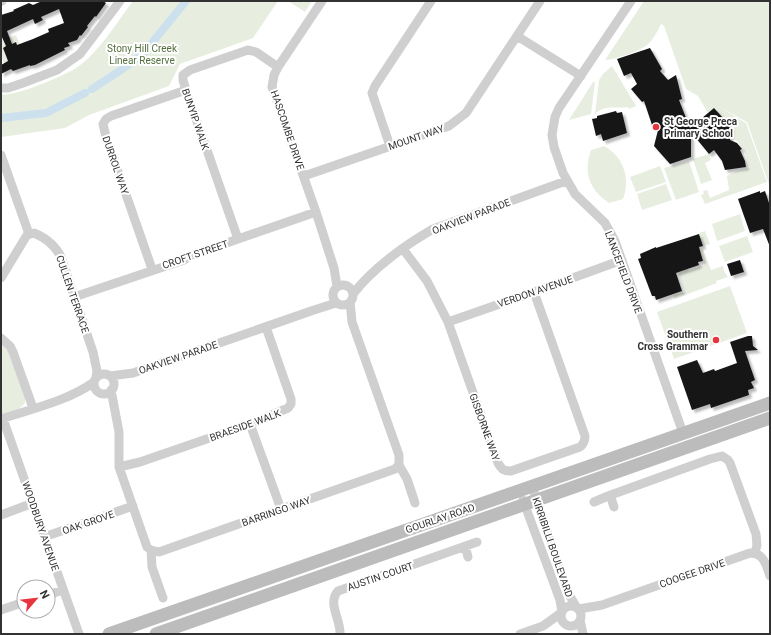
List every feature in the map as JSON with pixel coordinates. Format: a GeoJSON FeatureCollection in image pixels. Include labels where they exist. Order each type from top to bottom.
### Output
{"type":"FeatureCollection","features":[{"type":"Feature","properties":{"kind":"main road","name":"GOURLAY ROAD"},"geometry":{"type":"LineString","coordinates":[[109,634],[770,403]]}},
{"type":"Feature","properties":{"kind":"main road","name":"GOURLAY ROAD"},"geometry":{"type":"LineString","coordinates":[[156,634],[770,418]]}},
{"type":"Feature","properties":{"kind":"main road"},"geometry":{"type":"LineString","coordinates":[[682,433],[688,447]]}},
{"type":"Feature","properties":{"kind":"street"},"geometry":{"type":"LineString","coordinates":[[1,88],[8,88],[56,70],[80,54],[120,1]]}},
{"type":"Feature","properties":{"kind":"street","name":"HASCOMBE DRIVE"},"geometry":{"type":"LineString","coordinates":[[322,1],[278,67],[274,75],[272,87],[304,176],[343,295]]}},
{"type":"Feature","properties":{"kind":"street"},"geometry":{"type":"LineString","coordinates":[[390,146],[372,93],[375,86],[431,1]]}},
{"type":"Feature","properties":{"kind":"street","name":"MOUNT WAY"},"geometry":{"type":"LineString","coordinates":[[304,176],[449,126],[466,113],[540,1]]}},
{"type":"Feature","properties":{"kind":"street","name":"LANCEFIELD DRIVE"},"geometry":{"type":"LineString","coordinates":[[631,1],[559,108],[553,126],[552,135],[554,147],[566,181],[575,194],[605,223],[615,241],[682,433]]}},
{"type":"Feature","properties":{"kind":"street"},"geometry":{"type":"LineString","coordinates":[[517,36],[581,76]]}},
{"type":"Feature","properties":{"kind":"street","name":"BUNYIP WALK"},"geometry":{"type":"LineString","coordinates":[[238,239],[182,78],[187,72],[248,50],[256,52],[278,67]]}},
{"type":"Feature","properties":{"kind":"street","name":"DURROL WAY"},"geometry":{"type":"LineString","coordinates":[[152,269],[106,137],[103,124],[106,119],[111,116],[186,90]]}},
{"type":"Feature","properties":{"kind":"street"},"geometry":{"type":"LineString","coordinates":[[1,155],[29,234],[24,238],[1,278]]}},
{"type":"Feature","properties":{"kind":"street","name":"OAKVIEW PARADE"},"geometry":{"type":"LineString","coordinates":[[109,375],[133,373],[314,310],[343,295],[403,249],[433,229],[566,181]]}},
{"type":"Feature","properties":{"kind":"street","name":"CROFT STREET"},"geometry":{"type":"LineString","coordinates":[[74,297],[152,269],[184,260],[192,255],[316,212]]}},
{"type":"Feature","properties":{"kind":"street","name":"CULLEN TERRACE"},"geometry":{"type":"LineString","coordinates":[[29,234],[34,233],[50,242],[61,257],[93,352],[97,371],[95,380]]}},
{"type":"Feature","properties":{"kind":"street","name":"GISBORNE WAY"},"geometry":{"type":"LineString","coordinates":[[403,249],[427,281],[448,322],[498,463],[501,469],[506,471],[511,471],[580,446],[585,440],[585,436],[534,292]]}},
{"type":"Feature","properties":{"kind":"street","name":"VERDON AVENUE"},"geometry":{"type":"LineString","coordinates":[[448,322],[622,260]]}},
{"type":"Feature","properties":{"kind":"street"},"geometry":{"type":"LineString","coordinates":[[343,295],[399,455],[399,465],[407,479],[415,503]]}},
{"type":"Feature","properties":{"kind":"street","name":"BRAESIDE WALK"},"geometry":{"type":"LineString","coordinates":[[119,467],[140,462],[250,424],[282,412],[288,408],[291,404],[290,395],[266,327]]}},
{"type":"Feature","properties":{"kind":"street"},"geometry":{"type":"LineString","coordinates":[[1,338],[10,346],[13,352],[33,408]]}},
{"type":"Feature","properties":{"kind":"street","name":"CULLEN TERRACE"},"geometry":{"type":"LineString","coordinates":[[93,352],[109,375]]}},
{"type":"Feature","properties":{"kind":"street","name":"OAKVIEW PARADE"},"geometry":{"type":"LineString","coordinates":[[112,388],[133,373]]}},
{"type":"Feature","properties":{"kind":"street"},"geometry":{"type":"LineString","coordinates":[[2,419],[71,395],[85,388],[101,374],[109,375],[113,380],[112,388],[116,422],[119,432],[119,467],[147,547],[151,550],[152,567],[163,598]]}},
{"type":"Feature","properties":{"kind":"street"},"geometry":{"type":"LineString","coordinates":[[95,380],[95,388],[99,392],[116,422]]}},
{"type":"Feature","properties":{"kind":"street"},"geometry":{"type":"LineString","coordinates":[[71,395],[99,392],[106,393],[112,388]]}},
{"type":"Feature","properties":{"kind":"street","name":"WOODBURY AVENUE"},"geometry":{"type":"LineString","coordinates":[[2,419],[79,634]]}},
{"type":"Feature","properties":{"kind":"street"},"geometry":{"type":"LineString","coordinates":[[250,424],[281,509]]}},
{"type":"Feature","properties":{"kind":"street"},"geometry":{"type":"LineString","coordinates":[[594,502],[714,457],[722,456],[730,463],[756,534],[757,545],[755,553],[762,558],[770,576]]}},
{"type":"Feature","properties":{"kind":"street","name":"BARRINGO WAY"},"geometry":{"type":"LineString","coordinates":[[151,550],[158,552],[395,469],[399,465]]}},
{"type":"Feature","properties":{"kind":"street","name":"KIRRIBILLI BOULEVARD"},"geometry":{"type":"LineString","coordinates":[[532,486],[530,502],[560,600],[563,618],[571,634]]}},
{"type":"Feature","properties":{"kind":"street","name":"KIRRIBILLI BOULEVARD"},"geometry":{"type":"LineString","coordinates":[[519,490],[530,502],[568,593],[578,608]]}},
{"type":"Feature","properties":{"kind":"street"},"geometry":{"type":"LineString","coordinates":[[610,495],[614,506]]}},
{"type":"Feature","properties":{"kind":"street"},"geometry":{"type":"LineString","coordinates":[[1,515],[33,504]]}},
{"type":"Feature","properties":{"kind":"street","name":"OAK GROVE"},"geometry":{"type":"LineString","coordinates":[[44,538],[133,506]]}},
{"type":"Feature","properties":{"kind":"street","name":"AUSTIN COURT"},"geometry":{"type":"LineString","coordinates":[[340,634],[340,622],[333,602],[338,591],[477,542]]}},
{"type":"Feature","properties":{"kind":"street"},"geometry":{"type":"LineString","coordinates":[[465,546],[468,557]]}},
{"type":"Feature","properties":{"kind":"street","name":"COOGEE DRIVE"},"geometry":{"type":"LineString","coordinates":[[578,608],[602,605],[743,555],[755,553]]}},
{"type":"Feature","properties":{"kind":"street"},"geometry":{"type":"LineString","coordinates":[[56,589],[62,588]]}},
{"type":"Feature","properties":{"kind":"street"},"geometry":{"type":"LineString","coordinates":[[56,591],[62,588]]}},
{"type":"Feature","properties":{"kind":"street"},"geometry":{"type":"LineString","coordinates":[[1,610],[16,605]]}},
{"type":"Feature","properties":{"kind":"street","name":"COOGEE DRIVE"},"geometry":{"type":"LineString","coordinates":[[581,619],[602,605]]}},
{"type":"Feature","properties":{"kind":"street"},"geometry":{"type":"LineString","coordinates":[[520,634],[543,626],[557,625],[563,618],[568,606],[578,608],[581,614],[583,634]]}},
{"type":"Feature","properties":{"kind":"street"},"geometry":{"type":"LineString","coordinates":[[563,618],[567,625],[573,626],[576,625],[581,619]]}},
{"type":"Feature","properties":{"kind":"green space","name":"Stony Hill Creek Linear Reserve"},"geometry":{"type":"Polygon","coordinates":[[[133,1],[278,1],[253,38],[180,64],[169,86],[89,115],[65,128],[1,137],[1,95],[32,88],[76,68],[92,55],[133,1]]]}},
{"type":"Feature","properties":{"kind":"green space"},"geometry":{"type":"Polygon","coordinates":[[[288,1],[312,1],[305,12],[288,1]]]}},
{"type":"Feature","properties":{"kind":"green space"},"geometry":{"type":"Polygon","coordinates":[[[644,1],[770,1],[770,187],[747,122],[718,106],[746,123],[767,182],[705,204],[701,195],[704,194],[703,191],[707,190],[710,198],[729,190],[727,176],[737,171],[750,168],[743,148],[737,141],[730,138],[727,130],[730,127],[714,108],[708,113],[698,96],[686,89],[664,26],[661,24],[652,40],[647,45],[625,55],[605,60],[644,1]]]}},
{"type":"Feature","properties":{"kind":"green space"},"geometry":{"type":"Polygon","coordinates":[[[1,24],[8,38],[16,35],[24,54],[19,49],[16,42],[12,44],[11,40],[5,43],[6,46],[3,48],[11,69],[7,71],[1,56],[1,24]]]}},
{"type":"Feature","properties":{"kind":"green space"},"geometry":{"type":"Polygon","coordinates":[[[612,66],[636,106],[629,109],[628,107],[607,108],[595,114],[599,80],[612,66]]]}},
{"type":"Feature","properties":{"kind":"green space"},"geometry":{"type":"Polygon","coordinates":[[[593,82],[595,82],[591,114],[569,120],[593,82]]]}},
{"type":"Feature","properties":{"kind":"green space"},"geometry":{"type":"Polygon","coordinates":[[[604,146],[611,150],[616,156],[624,168],[626,176],[623,199],[609,203],[602,198],[592,186],[588,173],[591,150],[604,146]]]}},
{"type":"Feature","properties":{"kind":"green space"},"geometry":{"type":"Polygon","coordinates":[[[709,154],[711,160],[705,163],[712,180],[701,184],[693,159],[709,154]]]}},
{"type":"Feature","properties":{"kind":"green space"},"geometry":{"type":"Polygon","coordinates":[[[689,161],[699,192],[676,200],[664,168],[689,161]]]}},
{"type":"Feature","properties":{"kind":"green space"},"geometry":{"type":"Polygon","coordinates":[[[660,166],[666,182],[636,192],[630,177],[660,166]]]}},
{"type":"Feature","properties":{"kind":"green space"},"geometry":{"type":"Polygon","coordinates":[[[666,184],[672,200],[642,210],[637,194],[666,184]]]}},
{"type":"Feature","properties":{"kind":"green space"},"geometry":{"type":"Polygon","coordinates":[[[740,214],[745,231],[717,241],[712,224],[740,214]]]}},
{"type":"Feature","properties":{"kind":"green space"},"geometry":{"type":"Polygon","coordinates":[[[705,231],[710,244],[703,246],[699,233],[705,231]]]}},
{"type":"Feature","properties":{"kind":"green space"},"geometry":{"type":"Polygon","coordinates":[[[747,236],[753,252],[725,262],[719,246],[747,236]]]}},
{"type":"Feature","properties":{"kind":"green space"},"geometry":{"type":"Polygon","coordinates":[[[703,249],[711,270],[723,266],[728,277],[716,281],[717,283],[675,299],[673,295],[685,292],[678,272],[688,269],[689,271],[705,265],[700,250],[703,249]]]}},
{"type":"Feature","properties":{"kind":"green space"},"geometry":{"type":"Polygon","coordinates":[[[730,286],[747,333],[674,359],[657,312],[730,286]]]}},
{"type":"Feature","properties":{"kind":"green space"},"geometry":{"type":"Polygon","coordinates":[[[1,343],[10,353],[25,398],[25,403],[19,409],[1,415],[1,343]]]}},
{"type":"Feature","properties":{"kind":"building"},"geometry":{"type":"Polygon","coordinates":[[[42,1],[103,1],[106,3],[96,17],[95,16],[87,26],[88,27],[81,36],[80,35],[77,40],[68,43],[70,46],[64,48],[65,50],[35,65],[30,65],[13,71],[11,69],[1,74],[1,65],[8,61],[3,48],[6,46],[1,35],[1,15],[14,11],[13,10],[29,3],[33,5],[42,1]],[[59,9],[41,17],[43,20],[35,24],[33,19],[7,31],[12,44],[16,42],[17,45],[49,32],[48,29],[64,23],[59,9]]]}},
{"type":"Feature","properties":{"kind":"building"},"geometry":{"type":"Polygon","coordinates":[[[650,48],[662,69],[660,71],[668,80],[676,75],[682,99],[679,100],[690,128],[714,108],[731,127],[730,140],[737,143],[742,149],[740,150],[746,167],[725,170],[722,161],[714,150],[709,154],[691,132],[691,157],[670,164],[654,146],[659,126],[653,128],[644,101],[642,102],[631,89],[637,84],[631,73],[624,76],[617,59],[650,48]]]}},
{"type":"Feature","properties":{"kind":"building"},"geometry":{"type":"Polygon","coordinates":[[[616,111],[617,113],[622,112],[627,133],[603,141],[601,134],[596,136],[592,119],[597,118],[597,116],[616,111]]]}},
{"type":"Feature","properties":{"kind":"building"},"geometry":{"type":"Polygon","coordinates":[[[760,191],[760,193],[765,191],[770,206],[770,247],[763,229],[750,233],[738,199],[760,191]]]}},
{"type":"Feature","properties":{"kind":"building"},"geometry":{"type":"Polygon","coordinates":[[[699,234],[703,246],[699,247],[703,261],[698,262],[699,265],[676,273],[682,291],[656,300],[655,296],[652,296],[638,259],[641,258],[640,254],[656,247],[699,234]]]}},
{"type":"Feature","properties":{"kind":"building"},"geometry":{"type":"Polygon","coordinates":[[[740,260],[744,272],[731,276],[727,264],[740,260]]]}},
{"type":"Feature","properties":{"kind":"building"},"geometry":{"type":"Polygon","coordinates":[[[752,336],[753,346],[758,350],[745,351],[755,380],[751,382],[754,388],[748,390],[749,395],[711,408],[710,404],[692,410],[677,367],[697,360],[703,373],[714,369],[715,371],[737,363],[730,342],[752,336]]]}},
{"type":"Feature","properties":{"kind":"waterway"},"geometry":{"type":"LineString","coordinates":[[92,89],[143,54],[186,1]]}},
{"type":"Feature","properties":{"kind":"waterway"},"geometry":{"type":"LineString","coordinates":[[1,118],[46,113],[85,93]]}},
{"type":"Feature","properties":{"kind":"place","name":"St George Preca Primary School"},"geometry":{"type":"Point","coordinates":[656,127]}},
{"type":"Feature","properties":{"kind":"place","name":"Southern Cross Grammar"},"geometry":{"type":"Point","coordinates":[716,340]}}]}
